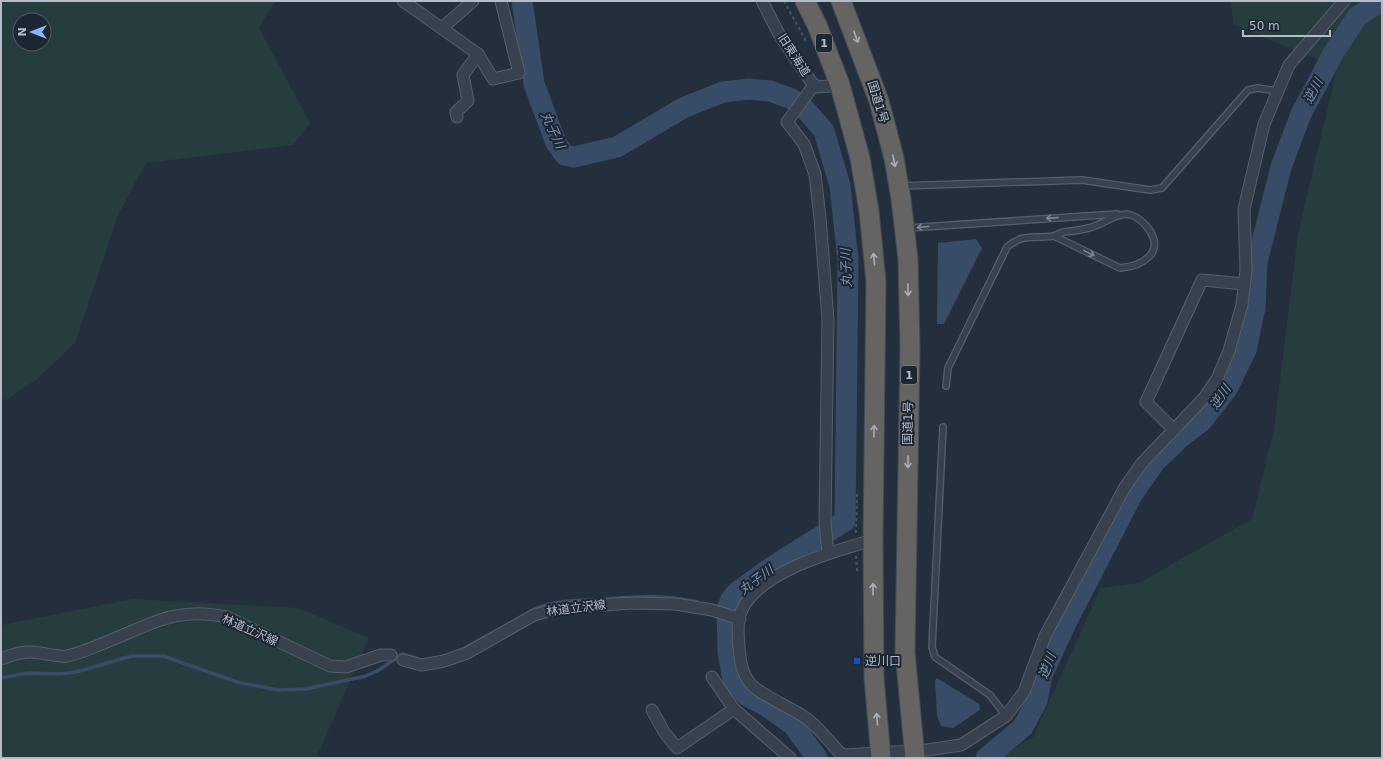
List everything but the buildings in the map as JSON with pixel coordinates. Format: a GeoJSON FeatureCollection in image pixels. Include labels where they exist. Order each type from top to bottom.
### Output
{"type":"FeatureCollection","features":[{"type":"Feature","properties":{"kind":"highway","name":"1"},"geometry":{"type":"LineString","coordinates":[[805,1],[817,25],[840,85],[860,158],[869,211],[876,282],[864,542],[880,755]]}},
{"type":"Feature","properties":{"kind":"highway","name":"国道1号"},"geometry":{"type":"LineString","coordinates":[[842,1],[879,101],[894,158],[908,259],[910,348],[905,652],[914,754]]}},
{"type":"Feature","properties":{"kind":"street"},"geometry":{"type":"LineString","coordinates":[[403,1],[478,54],[493,79],[519,74],[501,1]]}},
{"type":"Feature","properties":{"kind":"street"},"geometry":{"type":"LineString","coordinates":[[442,28],[474,1]]}},
{"type":"Feature","properties":{"kind":"street","name":"旧東海道"},"geometry":{"type":"LineString","coordinates":[[762,1],[779,34],[814,85],[818,87],[840,85]]}},
{"type":"Feature","properties":{"kind":"street"},"geometry":{"type":"LineString","coordinates":[[864,542],[828,551],[786,571],[769,581],[747,602],[737,618],[740,664],[750,684],[761,692],[789,706],[807,719],[838,755],[914,754],[961,745],[1006,716],[1024,692],[1045,636],[1125,487],[1142,463],[1204,398],[1217,379],[1229,351],[1242,304],[1246,270],[1244,209],[1264,124],[1289,65],[1344,1]]}},
{"type":"Feature","properties":{"kind":"street"},"geometry":{"type":"LineString","coordinates":[[457,117],[456,112],[468,101],[463,75],[478,54]]}},
{"type":"Feature","properties":{"kind":"street"},"geometry":{"type":"LineString","coordinates":[[814,85],[787,122],[804,144],[815,174],[820,218],[828,320],[825,524],[828,551]]}},
{"type":"Feature","properties":{"kind":"street"},"geometry":{"type":"LineString","coordinates":[[1174,430],[1146,402],[1202,280],[1244,284]]}},
{"type":"Feature","properties":{"kind":"street","name":"林道立沢線"},"geometry":{"type":"LineString","coordinates":[[403,660],[422,665],[444,661],[467,653],[534,615],[561,608],[632,602],[675,604],[712,610],[737,618]]}},
{"type":"Feature","properties":{"kind":"street","name":"林道立沢線"},"geometry":{"type":"LineString","coordinates":[[1,659],[18,653],[40,653],[52,656],[74,654],[116,639],[166,617],[189,613],[209,613],[227,617],[330,666],[346,667],[381,655],[390,655]]}},
{"type":"Feature","properties":{"kind":"street"},"geometry":{"type":"LineString","coordinates":[[712,677],[734,709],[790,758]]}},
{"type":"Feature","properties":{"kind":"street"},"geometry":{"type":"LineString","coordinates":[[652,710],[664,732],[677,748],[734,709]]}},
{"type":"Feature","properties":{"kind":"lane"},"geometry":{"type":"LineString","coordinates":[[899,186],[1082,180],[1150,190],[1162,188],[1248,90],[1258,88],[1277,91]]}},
{"type":"Feature","properties":{"kind":"lane"},"geometry":{"type":"LineString","coordinates":[[946,386],[948,368],[1007,247],[1015,240],[1023,237],[1054,236],[1063,232],[1100,226],[1119,214]]}},
{"type":"Feature","properties":{"kind":"lane"},"geometry":{"type":"LineString","coordinates":[[904,228],[1119,214],[1131,215],[1143,222],[1154,238],[1154,249],[1146,260],[1130,267],[1120,268],[1054,236]]}},
{"type":"Feature","properties":{"kind":"lane"},"geometry":{"type":"LineString","coordinates":[[943,427],[932,647],[935,657],[990,695],[1006,716]]}},
{"type":"Feature","properties":{"kind":"path"},"geometry":{"type":"LineString","coordinates":[[784,1],[809,48]]}},
{"type":"Feature","properties":{"kind":"path"},"geometry":{"type":"LineString","coordinates":[[857,493],[864,542],[857,576]]}},
{"type":"Feature","properties":{"kind":"green space"},"geometry":{"type":"Polygon","coordinates":[[[1,1],[275,1],[259,28],[310,123],[293,145],[146,163],[119,213],[75,343],[37,379],[8,399],[1,401],[1,1]]]}},
{"type":"Feature","properties":{"kind":"green space"},"geometry":{"type":"Polygon","coordinates":[[[1231,1],[1382,1],[1382,758],[1000,758],[1033,737],[1101,588],[1139,583],[1252,519],[1274,430],[1298,234],[1337,68],[1233,24],[1231,1]]]}},
{"type":"Feature","properties":{"kind":"green space"},"geometry":{"type":"Polygon","coordinates":[[[133,599],[298,608],[369,638],[316,758],[1,758],[1,625],[133,599]]]}},
{"type":"Feature","properties":{"kind":"water"},"geometry":{"type":"Polygon","coordinates":[[[976,239],[982,248],[944,324],[937,324],[938,243],[976,239]]]}},
{"type":"Feature","properties":{"kind":"water"},"geometry":{"type":"Polygon","coordinates":[[[937,678],[979,704],[980,710],[953,728],[941,726],[937,715],[935,681],[937,678]]]}},
{"type":"Feature","properties":{"kind":"waterway","name":"丸子川"},"geometry":{"type":"LineString","coordinates":[[522,1],[534,84],[556,143],[565,155],[574,157],[617,147],[683,108],[723,92],[749,89],[770,91],[792,99],[805,109],[824,131],[840,186],[848,260],[845,521],[772,567],[737,592],[731,599],[727,609],[728,652],[733,679],[747,696],[766,706],[793,725],[817,758]]}},
{"type":"Feature","properties":{"kind":"waterway","name":"逆川"},"geometry":{"type":"LineString","coordinates":[[986,758],[1023,727],[1037,701],[1042,675],[1065,625],[1132,495],[1155,462],[1180,438],[1201,422],[1227,389],[1246,350],[1255,307],[1257,262],[1281,167],[1301,114],[1334,52],[1357,17],[1381,1]]}},
{"type":"Feature","properties":{"kind":"waterway"},"geometry":{"type":"LineString","coordinates":[[531,611],[538,607],[554,603],[634,597],[684,599],[698,602]]}},
{"type":"Feature","properties":{"kind":"waterway","name":"丸子川"},"geometry":{"type":"LineString","coordinates":[[720,607],[727,609]]}},
{"type":"Feature","properties":{"kind":"waterway"},"geometry":{"type":"LineString","coordinates":[[461,650],[510,623]]}},
{"type":"Feature","properties":{"kind":"waterway"},"geometry":{"type":"LineString","coordinates":[[1,678],[28,673],[60,674],[76,672],[132,656],[163,656],[237,682],[278,690],[306,689],[366,676],[379,670],[402,654],[415,658]]}},
{"type":"Feature","properties":{"kind":"place","name":"逆川口"},"geometry":{"type":"Point","coordinates":[857,661]}}]}
